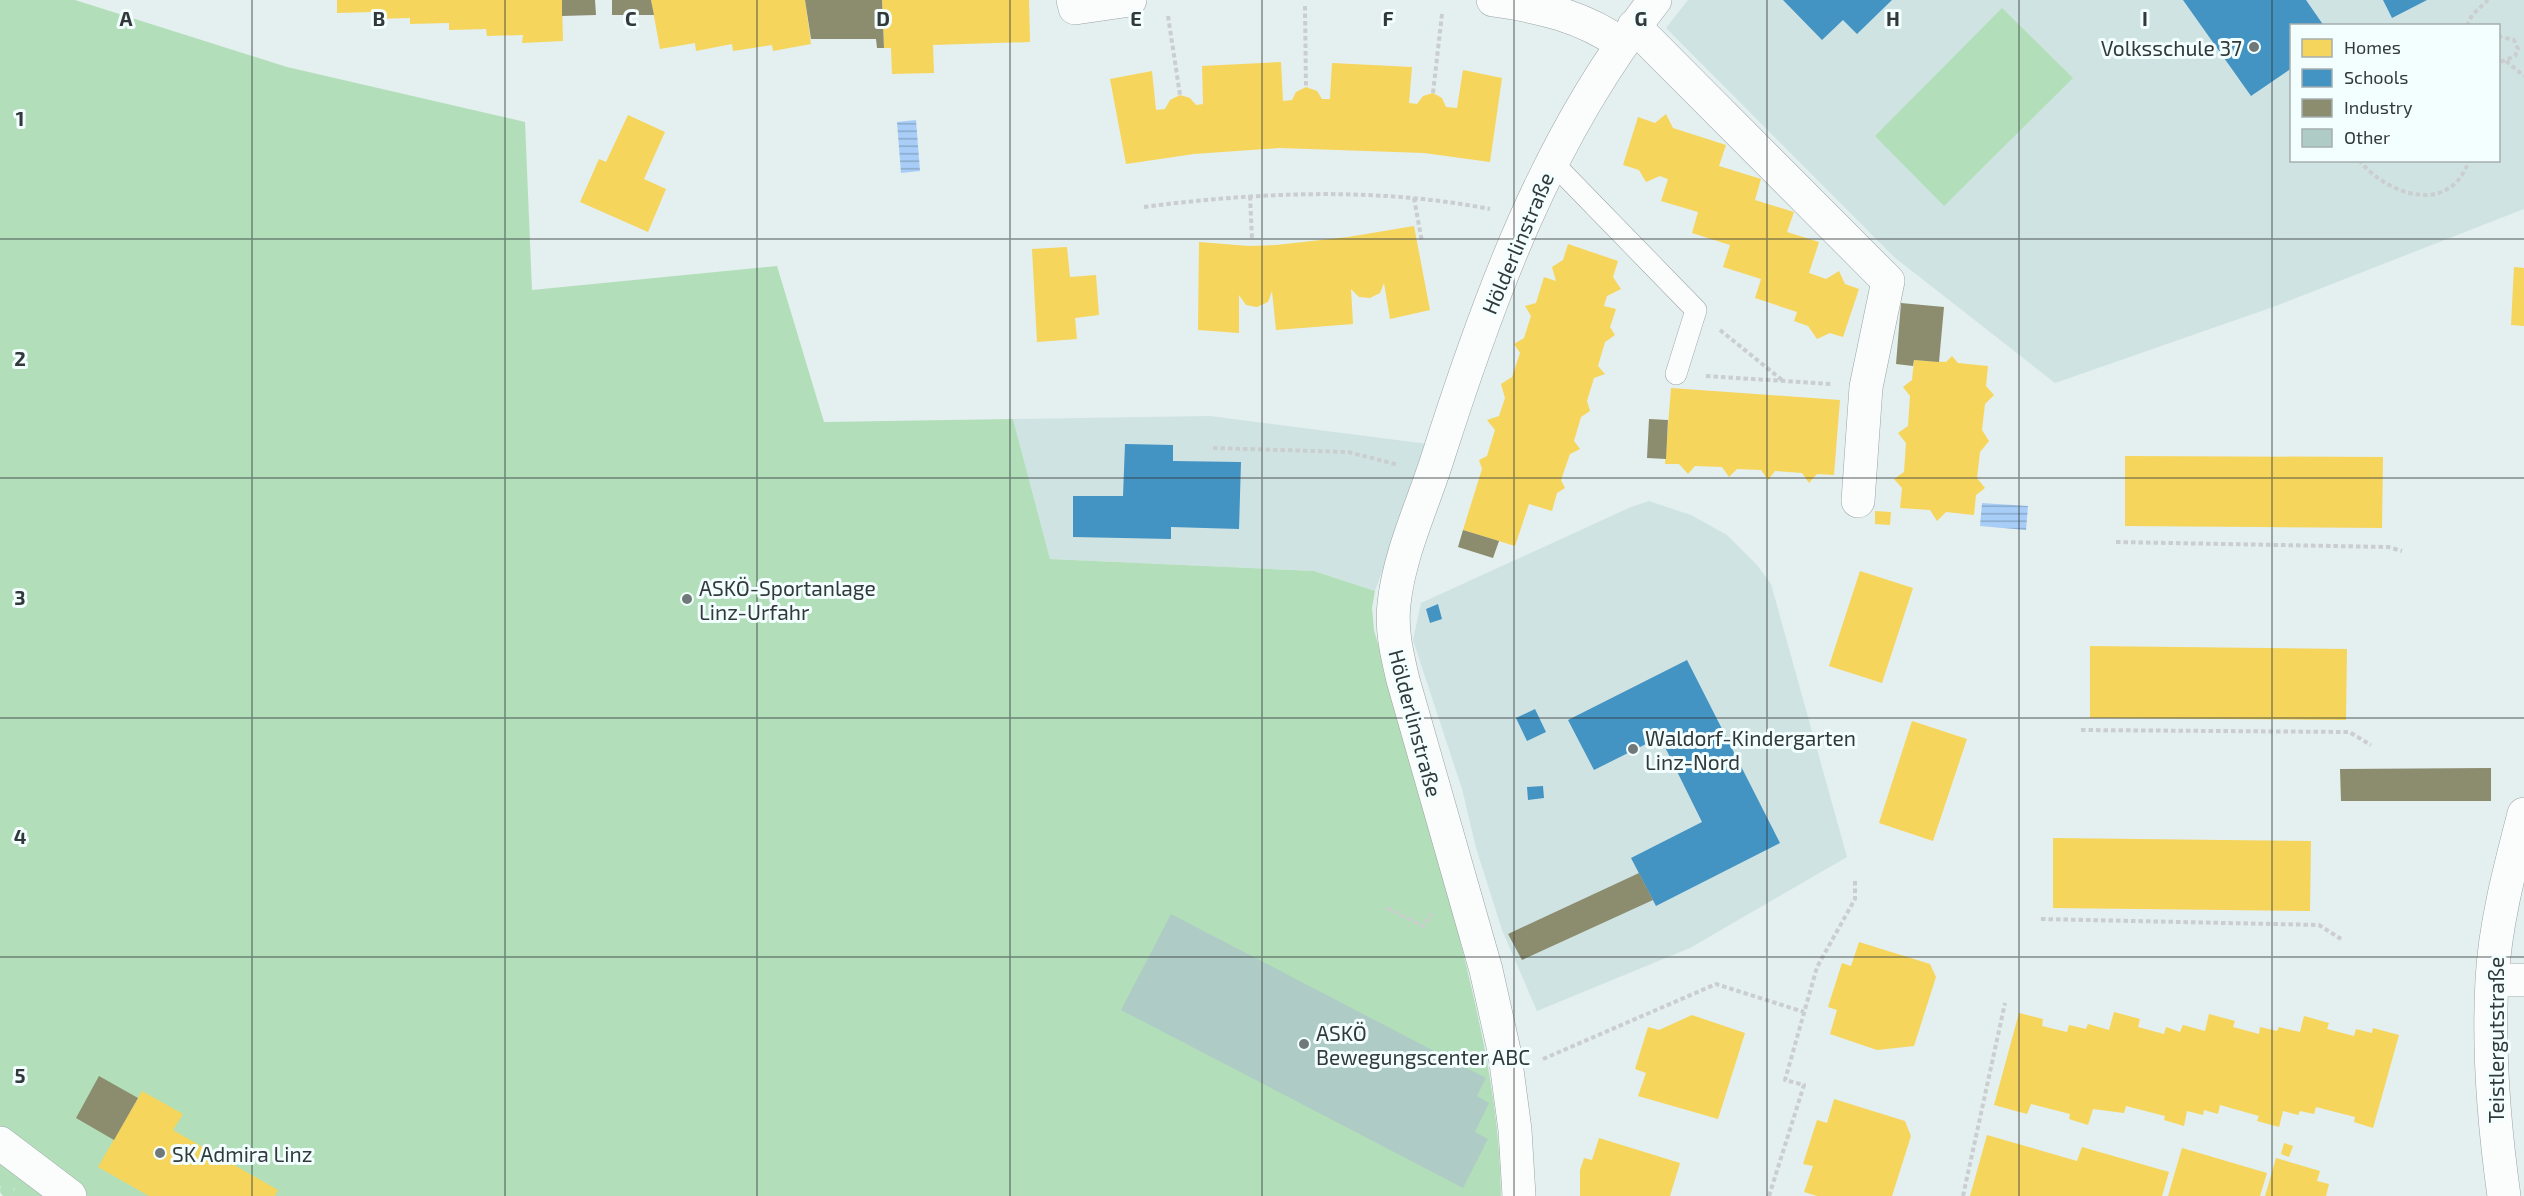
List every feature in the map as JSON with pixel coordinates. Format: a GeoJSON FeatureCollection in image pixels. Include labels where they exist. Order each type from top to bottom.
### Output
{"type":"FeatureCollection","features":[{"type":"Feature","properties":{"kind":"street"},"geometry":{"type":"LineString","coordinates":[[1074,4],[1130,0]]}},
{"type":"Feature","properties":{"kind":"street"},"geometry":{"type":"LineString","coordinates":[[1493,0],[1579,19],[1602,30],[1628,35],[1888,281],[1866,387],[1858,501]]}},
{"type":"Feature","properties":{"kind":"street","name":"Hölderlinstraße"},"geometry":{"type":"LineString","coordinates":[[1519,1196],[1515,1130],[1503,1044],[1486,970],[1402,680],[1393,636],[1394,603],[1401,571],[1486,313],[1528,212],[1551,160],[1628,35],[1655,0]]}},
{"type":"Feature","properties":{"kind":"street","name":"Teistlergutstraße"},"geometry":{"type":"LineString","coordinates":[[2504,1196],[2494,1128],[2492,980],[2496,940],[2524,814]]}},
{"type":"Feature","properties":{"kind":"street"},"geometry":{"type":"LineString","coordinates":[[2492,980],[2524,980]]}},
{"type":"Feature","properties":{"kind":"street"},"geometry":{"type":"LineString","coordinates":[[0,1143],[70,1196]]}},
{"type":"Feature","properties":{"kind":"lane","name":"Hölderlinstraße"},"geometry":{"type":"LineString","coordinates":[[1551,160],[1696,310]]}},
{"type":"Feature","properties":{"kind":"lane"},"geometry":{"type":"LineString","coordinates":[[1685,375],[1696,310]]}},
{"type":"Feature","properties":{"kind":"path"},"geometry":{"type":"LineString","coordinates":[[2468,24],[2472,15],[2488,0]]}},
{"type":"Feature","properties":{"kind":"path"},"geometry":{"type":"LineString","coordinates":[[1305,6],[1306,87]]}},
{"type":"Feature","properties":{"kind":"path"},"geometry":{"type":"LineString","coordinates":[[1433,93],[1442,14]]}},
{"type":"Feature","properties":{"kind":"path"},"geometry":{"type":"LineString","coordinates":[[1168,16],[1180,95]]}},
{"type":"Feature","properties":{"kind":"path"},"geometry":{"type":"LineString","coordinates":[[2500,36],[2514,40],[2518,49],[2514,56],[2500,63]]}},
{"type":"Feature","properties":{"kind":"path"},"geometry":{"type":"LineString","coordinates":[[2506,61],[2524,76]]}},
{"type":"Feature","properties":{"kind":"path"},"geometry":{"type":"LineString","coordinates":[[2361,162],[2370,174],[2393,190],[2416,196],[2436,194],[2454,183],[2468,162]]}},
{"type":"Feature","properties":{"kind":"path"},"geometry":{"type":"LineString","coordinates":[[1144,207],[1250,196],[1336,194],[1414,198],[1491,209],[1511,205],[1528,212]]}},
{"type":"Feature","properties":{"kind":"path"},"geometry":{"type":"LineString","coordinates":[[1250,196],[1252,239]]}},
{"type":"Feature","properties":{"kind":"path"},"geometry":{"type":"LineString","coordinates":[[1414,198],[1422,242]]}},
{"type":"Feature","properties":{"kind":"path"},"geometry":{"type":"LineString","coordinates":[[1696,310],[1782,381]]}},
{"type":"Feature","properties":{"kind":"path"},"geometry":{"type":"LineString","coordinates":[[1685,375],[1840,385]]}},
{"type":"Feature","properties":{"kind":"path"},"geometry":{"type":"LineString","coordinates":[[1213,448],[1348,452],[1373,456],[1432,475]]}},
{"type":"Feature","properties":{"kind":"path"},"geometry":{"type":"LineString","coordinates":[[2116,542],[2388,547],[2402,551]]}},
{"type":"Feature","properties":{"kind":"path"},"geometry":{"type":"LineString","coordinates":[[2081,730],[2349,732],[2372,745]]}},
{"type":"Feature","properties":{"kind":"path"},"geometry":{"type":"LineString","coordinates":[[1769,1196],[1804,1085],[1785,1080],[1817,967],[1855,899],[1855,878]]}},
{"type":"Feature","properties":{"kind":"path"},"geometry":{"type":"LineString","coordinates":[[1387,908],[1424,926]]}},
{"type":"Feature","properties":{"kind":"path"},"geometry":{"type":"LineString","coordinates":[[2041,919],[2319,925],[2341,939]]}},
{"type":"Feature","properties":{"kind":"path"},"geometry":{"type":"LineString","coordinates":[[1542,1059],[1716,984],[1804,1012]]}},
{"type":"Feature","properties":{"kind":"path"},"geometry":{"type":"LineString","coordinates":[[1963,1196],[2005,1003]]}},
{"type":"Feature","properties":{"kind":"shaded area"},"geometry":{"type":"Polygon","coordinates":[[[1688,0],[2524,0],[2524,209],[2273,307],[2055,383],[1894,257],[1666,28],[1688,0]]]}},
{"type":"Feature","properties":{"kind":"shaded area"},"geometry":{"type":"Polygon","coordinates":[[[1210,416],[1428,444],[1375,591],[1314,571],[1050,559],[1013,419],[1210,416]]]}},
{"type":"Feature","properties":{"kind":"shaded area","name":"Waldorf-Kindergarten Linz-Nord"},"geometry":{"type":"Polygon","coordinates":[[[1649,501],[1691,515],[1727,535],[1757,565],[1771,584],[1847,857],[1690,948],[1537,1011],[1502,930],[1476,848],[1462,789],[1413,640],[1421,603],[1631,507],[1649,501]]]}},
{"type":"Feature","properties":{"kind":"green space","name":"ASKÖ-Sportanlage Linz-Urfahr"},"geometry":{"type":"Polygon","coordinates":[[[0,0],[75,0],[287,67],[525,122],[532,290],[777,266],[824,422],[1013,419],[1050,559],[1314,571],[1375,591],[1372,608],[1374,630],[1447,891],[1487,1060],[1497,1127],[1501,1196],[11,1196],[15,1189],[7,1183],[0,1187],[0,0]]]}},
{"type":"Feature","properties":{"kind":"green space"},"geometry":{"type":"Polygon","coordinates":[[[2002,8],[2073,78],[1944,206],[1875,136],[2002,8]]]}},
{"type":"Feature","properties":{"kind":"green space"},"geometry":{"type":"Polygon","coordinates":[[[7,1183],[12,1185],[14,1190],[12,1195],[7,1197],[2,1195],[0,1190],[2,1185],[7,1183]]]}},
{"type":"Feature","properties":{"kind":"water"},"geometry":{"type":"Polygon","coordinates":[[[916,120],[920,171],[901,173],[897,122],[916,120]]]}},
{"type":"Feature","properties":{"kind":"water"},"geometry":{"type":"Polygon","coordinates":[[[1982,503],[2028,506],[2026,530],[1980,526],[1982,503]]]}},
{"type":"Feature","properties":{"kind":"building: Homes"},"geometry":{"type":"Polygon","coordinates":[[[337,0],[562,0],[563,41],[522,43],[523,35],[487,36],[486,29],[449,30],[449,23],[410,24],[410,18],[372,19],[372,12],[337,13],[337,0]]]}},
{"type":"Feature","properties":{"kind":"building: Homes"},"geometry":{"type":"Polygon","coordinates":[[[651,0],[805,0],[811,44],[773,51],[772,45],[733,51],[732,44],[696,51],[695,43],[660,49],[651,0]]]}},
{"type":"Feature","properties":{"kind":"building: Homes"},"geometry":{"type":"Polygon","coordinates":[[[882,0],[1029,0],[1030,42],[933,45],[934,73],[892,74],[891,48],[884,48],[882,0]]]}},
{"type":"Feature","properties":{"kind":"building: Homes"},"geometry":{"type":"Polygon","coordinates":[[[1281,62],[1283,101],[1292,100],[1296,92],[1306,87],[1317,91],[1322,99],[1330,99],[1332,63],[1412,67],[1409,103],[1417,104],[1423,96],[1433,93],[1442,98],[1446,107],[1457,108],[1463,70],[1502,78],[1490,162],[1424,153],[1280,148],[1194,154],[1126,164],[1110,79],[1152,71],[1156,110],[1165,109],[1170,100],[1180,95],[1190,98],[1196,105],[1203,104],[1202,66],[1281,62]]]}},
{"type":"Feature","properties":{"kind":"building: Homes"},"geometry":{"type":"Polygon","coordinates":[[[1666,114],[1673,128],[1726,145],[1719,166],[1761,179],[1755,200],[1794,212],[1787,232],[1819,242],[1809,273],[1826,279],[1839,271],[1845,284],[1859,289],[1843,337],[1830,333],[1817,339],[1808,326],[1794,321],[1797,312],[1755,298],[1761,279],[1723,267],[1730,245],[1692,233],[1698,212],[1661,201],[1668,179],[1660,176],[1646,182],[1639,170],[1623,165],[1638,117],[1655,123],[1666,114]]]}},
{"type":"Feature","properties":{"kind":"building: Homes"},"geometry":{"type":"Polygon","coordinates":[[[628,115],[665,132],[644,179],[666,189],[648,232],[580,202],[599,159],[606,162],[628,115]]]}},
{"type":"Feature","properties":{"kind":"building: Homes"},"geometry":{"type":"Polygon","coordinates":[[[1414,226],[1430,310],[1390,319],[1384,283],[1380,293],[1370,298],[1359,297],[1351,289],[1353,324],[1276,330],[1272,291],[1268,302],[1257,307],[1246,305],[1239,295],[1239,333],[1198,330],[1199,242],[1249,246],[1276,245],[1348,237],[1414,226]]]}},
{"type":"Feature","properties":{"kind":"building: Homes"},"geometry":{"type":"Polygon","coordinates":[[[1568,244],[1618,261],[1613,277],[1621,289],[1607,296],[1604,306],[1616,309],[1610,327],[1615,335],[1605,342],[1598,366],[1605,374],[1594,378],[1587,401],[1590,411],[1581,417],[1574,441],[1580,449],[1570,454],[1561,480],[1565,488],[1557,493],[1552,511],[1529,504],[1515,546],[1463,530],[1482,469],[1479,460],[1487,456],[1495,430],[1487,420],[1499,416],[1505,398],[1501,384],[1512,377],[1520,353],[1514,344],[1524,338],[1531,316],[1525,306],[1536,303],[1544,277],[1556,281],[1552,267],[1563,260],[1568,244]]]}},
{"type":"Feature","properties":{"kind":"building: Homes"},"geometry":{"type":"Polygon","coordinates":[[[1067,247],[1070,277],[1096,275],[1099,315],[1075,318],[1077,339],[1037,342],[1032,249],[1067,247]]]}},
{"type":"Feature","properties":{"kind":"building: Homes"},"geometry":{"type":"Polygon","coordinates":[[[2514,267],[2524,268],[2524,326],[2511,325],[2514,267]]]}},
{"type":"Feature","properties":{"kind":"building: Homes"},"geometry":{"type":"Polygon","coordinates":[[[1952,356],[1958,363],[1988,366],[1986,386],[1994,395],[1985,404],[1982,430],[1989,441],[1980,452],[1977,478],[1985,488],[1976,495],[1974,515],[1946,512],[1937,521],[1930,510],[1900,508],[1902,488],[1894,479],[1904,472],[1906,443],[1898,433],[1908,426],[1910,396],[1903,387],[1912,380],[1914,360],[1946,362],[1952,356]]]}},
{"type":"Feature","properties":{"kind":"building: Homes"},"geometry":{"type":"Polygon","coordinates":[[[1671,388],[1840,400],[1834,475],[1817,474],[1809,483],[1802,473],[1775,471],[1768,480],[1761,470],[1737,469],[1729,477],[1722,467],[1695,466],[1688,474],[1679,464],[1665,464],[1671,388]]]}},
{"type":"Feature","properties":{"kind":"building: Homes"},"geometry":{"type":"Polygon","coordinates":[[[2125,456],[2383,457],[2382,528],[2125,526],[2125,456]]]}},
{"type":"Feature","properties":{"kind":"building: Homes"},"geometry":{"type":"Polygon","coordinates":[[[1875,511],[1891,512],[1890,525],[1875,524],[1875,511]]]}},
{"type":"Feature","properties":{"kind":"building: Homes"},"geometry":{"type":"Polygon","coordinates":[[[1860,571],[1913,588],[1882,683],[1829,666],[1860,571]]]}},
{"type":"Feature","properties":{"kind":"building: Homes"},"geometry":{"type":"Polygon","coordinates":[[[2090,646],[2347,649],[2346,720],[2090,718],[2090,646]]]}},
{"type":"Feature","properties":{"kind":"building: Homes"},"geometry":{"type":"Polygon","coordinates":[[[1912,721],[1967,739],[1933,841],[1879,823],[1912,721]]]}},
{"type":"Feature","properties":{"kind":"building: Homes"},"geometry":{"type":"Polygon","coordinates":[[[2053,838],[2311,841],[2310,911],[2053,908],[2053,838]]]}},
{"type":"Feature","properties":{"kind":"building: Homes"},"geometry":{"type":"Polygon","coordinates":[[[1859,942],[1930,964],[1936,977],[1914,1046],[1877,1050],[1830,1034],[1837,1010],[1828,1007],[1842,963],[1851,966],[1859,942]]]}},
{"type":"Feature","properties":{"kind":"building: Homes"},"geometry":{"type":"Polygon","coordinates":[[[2114,1012],[2140,1019],[2138,1027],[2164,1034],[2166,1027],[2180,1032],[2183,1025],[2205,1031],[2209,1014],[2235,1021],[2233,1027],[2259,1034],[2260,1027],[2277,1031],[2279,1027],[2300,1032],[2304,1016],[2329,1023],[2327,1029],[2354,1036],[2356,1029],[2372,1033],[2373,1028],[2399,1035],[2373,1128],[2354,1122],[2355,1117],[2316,1107],[2314,1114],[2300,1111],[2298,1115],[2283,1111],[2279,1127],[2257,1121],[2259,1116],[2220,1105],[2218,1114],[2204,1110],[2203,1115],[2187,1111],[2184,1126],[2164,1120],[2165,1116],[2126,1106],[2124,1113],[2093,1109],[2088,1125],[2069,1119],[2070,1114],[2031,1104],[2027,1114],[1994,1105],[2019,1013],[2043,1019],[2042,1026],[2067,1032],[2069,1025],[2086,1029],[2088,1024],[2109,1030],[2114,1012]]]}},
{"type":"Feature","properties":{"kind":"building: Homes"},"geometry":{"type":"Polygon","coordinates":[[[1692,1015],[1745,1033],[1718,1119],[1638,1096],[1646,1073],[1635,1069],[1648,1027],[1659,1030],[1692,1015]]]}},
{"type":"Feature","properties":{"kind":"building: Homes","name":"SK Admira Linz"},"geometry":{"type":"Polygon","coordinates":[[[142,1091],[183,1114],[173,1130],[278,1190],[275,1196],[149,1196],[98,1167],[142,1091]]]}},
{"type":"Feature","properties":{"kind":"building: Homes"},"geometry":{"type":"Polygon","coordinates":[[[1834,1099],[1905,1121],[1911,1136],[1892,1196],[1817,1196],[1804,1192],[1813,1166],[1803,1164],[1817,1120],[1827,1123],[1834,1099]]]}},
{"type":"Feature","properties":{"kind":"building: Homes"},"geometry":{"type":"Polygon","coordinates":[[[1987,1135],[2077,1161],[2082,1147],[2169,1172],[2162,1196],[1970,1196],[1987,1135]]]}},
{"type":"Feature","properties":{"kind":"building: Homes"},"geometry":{"type":"Polygon","coordinates":[[[1599,1138],[1680,1163],[1670,1196],[1580,1196],[1580,1170],[1584,1158],[1592,1160],[1599,1138]]]}},
{"type":"Feature","properties":{"kind":"building: Homes"},"geometry":{"type":"Polygon","coordinates":[[[2284,1143],[2293,1146],[2289,1157],[2281,1154],[2284,1143]]]}},
{"type":"Feature","properties":{"kind":"building: Homes"},"geometry":{"type":"Polygon","coordinates":[[[2182,1148],[2267,1173],[2260,1196],[2168,1196],[2182,1148]]]}},
{"type":"Feature","properties":{"kind":"building: Homes"},"geometry":{"type":"Polygon","coordinates":[[[2276,1158],[2320,1171],[2317,1181],[2329,1184],[2326,1196],[2265,1196],[2276,1158]]]}},
{"type":"Feature","properties":{"kind":"building: Schools"},"geometry":{"type":"Polygon","coordinates":[[[1783,0],[1892,0],[1857,34],[1843,20],[1822,40],[1783,0]]]}},
{"type":"Feature","properties":{"kind":"building: Schools","name":"Volksschule 37"},"geometry":{"type":"Polygon","coordinates":[[[2183,0],[2306,0],[2323,24],[2290,24],[2290,69],[2251,96],[2183,0]]]}},
{"type":"Feature","properties":{"kind":"building: Schools"},"geometry":{"type":"Polygon","coordinates":[[[2383,0],[2427,0],[2392,18],[2383,0]]]}},
{"type":"Feature","properties":{"kind":"building: Schools"},"geometry":{"type":"Polygon","coordinates":[[[1125,444],[1173,445],[1173,461],[1241,462],[1239,529],[1171,527],[1171,539],[1073,537],[1073,496],[1123,496],[1125,444]]]}},
{"type":"Feature","properties":{"kind":"building: Schools"},"geometry":{"type":"Polygon","coordinates":[[[1438,604],[1442,619],[1430,623],[1426,609],[1438,604]]]}},
{"type":"Feature","properties":{"kind":"building: Schools"},"geometry":{"type":"Polygon","coordinates":[[[1687,660],[1780,843],[1656,906],[1631,858],[1702,822],[1660,737],[1594,770],[1568,720],[1687,660]]]}},
{"type":"Feature","properties":{"kind":"building: Schools"},"geometry":{"type":"Polygon","coordinates":[[[1535,709],[1546,732],[1527,741],[1516,718],[1535,709]]]}},
{"type":"Feature","properties":{"kind":"building: Schools"},"geometry":{"type":"Polygon","coordinates":[[[1543,786],[1544,798],[1528,800],[1527,787],[1543,786]]]}},
{"type":"Feature","properties":{"kind":"building: Industry"},"geometry":{"type":"Polygon","coordinates":[[[562,0],[595,0],[596,15],[562,16],[562,0]]]}},
{"type":"Feature","properties":{"kind":"building: Industry"},"geometry":{"type":"Polygon","coordinates":[[[612,0],[651,0],[654,15],[612,15],[612,0]]]}},
{"type":"Feature","properties":{"kind":"building: Industry"},"geometry":{"type":"Polygon","coordinates":[[[805,0],[882,0],[884,48],[877,48],[876,39],[811,39],[805,0]]]}},
{"type":"Feature","properties":{"kind":"building: Industry"},"geometry":{"type":"Polygon","coordinates":[[[1901,303],[1944,307],[1939,362],[1914,360],[1913,366],[1896,364],[1901,303]]]}},
{"type":"Feature","properties":{"kind":"building: Industry"},"geometry":{"type":"Polygon","coordinates":[[[1649,419],[1668,420],[1666,459],[1647,458],[1649,419]]]}},
{"type":"Feature","properties":{"kind":"building: Industry"},"geometry":{"type":"Polygon","coordinates":[[[1463,530],[1499,541],[1493,558],[1458,547],[1463,530]]]}},
{"type":"Feature","properties":{"kind":"building: Industry"},"geometry":{"type":"Polygon","coordinates":[[[2491,768],[2491,801],[2341,801],[2340,769],[2491,768]]]}},
{"type":"Feature","properties":{"kind":"building: Industry"},"geometry":{"type":"Polygon","coordinates":[[[1639,873],[1653,900],[1522,960],[1508,934],[1639,873]]]}},
{"type":"Feature","properties":{"kind":"building: Industry"},"geometry":{"type":"Polygon","coordinates":[[[99,1076],[138,1098],[114,1140],[76,1118],[99,1076]]]}},
{"type":"Feature","properties":{"kind":"building: Other","name":"ASKÖ Bewegungscenter ABC"},"geometry":{"type":"Polygon","coordinates":[[[1171,914],[1486,1078],[1477,1096],[1489,1103],[1475,1132],[1488,1139],[1463,1188],[1121,1010],[1171,914]]]}},
{"type":"Feature","properties":{"kind":"place","name":"Volksschule 37"},"geometry":{"type":"Point","coordinates":[2254,47]}},
{"type":"Feature","properties":{"kind":"place","name":"ASKÖ-Sportanlage Linz-Urfahr"},"geometry":{"type":"Point","coordinates":[687,599]}},
{"type":"Feature","properties":{"kind":"place","name":"Waldorf-Kindergarten Linz-Nord"},"geometry":{"type":"Point","coordinates":[1633,749]}},
{"type":"Feature","properties":{"kind":"place","name":"ASKÖ Bewegungscenter ABC"},"geometry":{"type":"Point","coordinates":[1304,1044]}},
{"type":"Feature","properties":{"kind":"place","name":"SK Admira Linz"},"geometry":{"type":"Point","coordinates":[160,1153]}}]}
